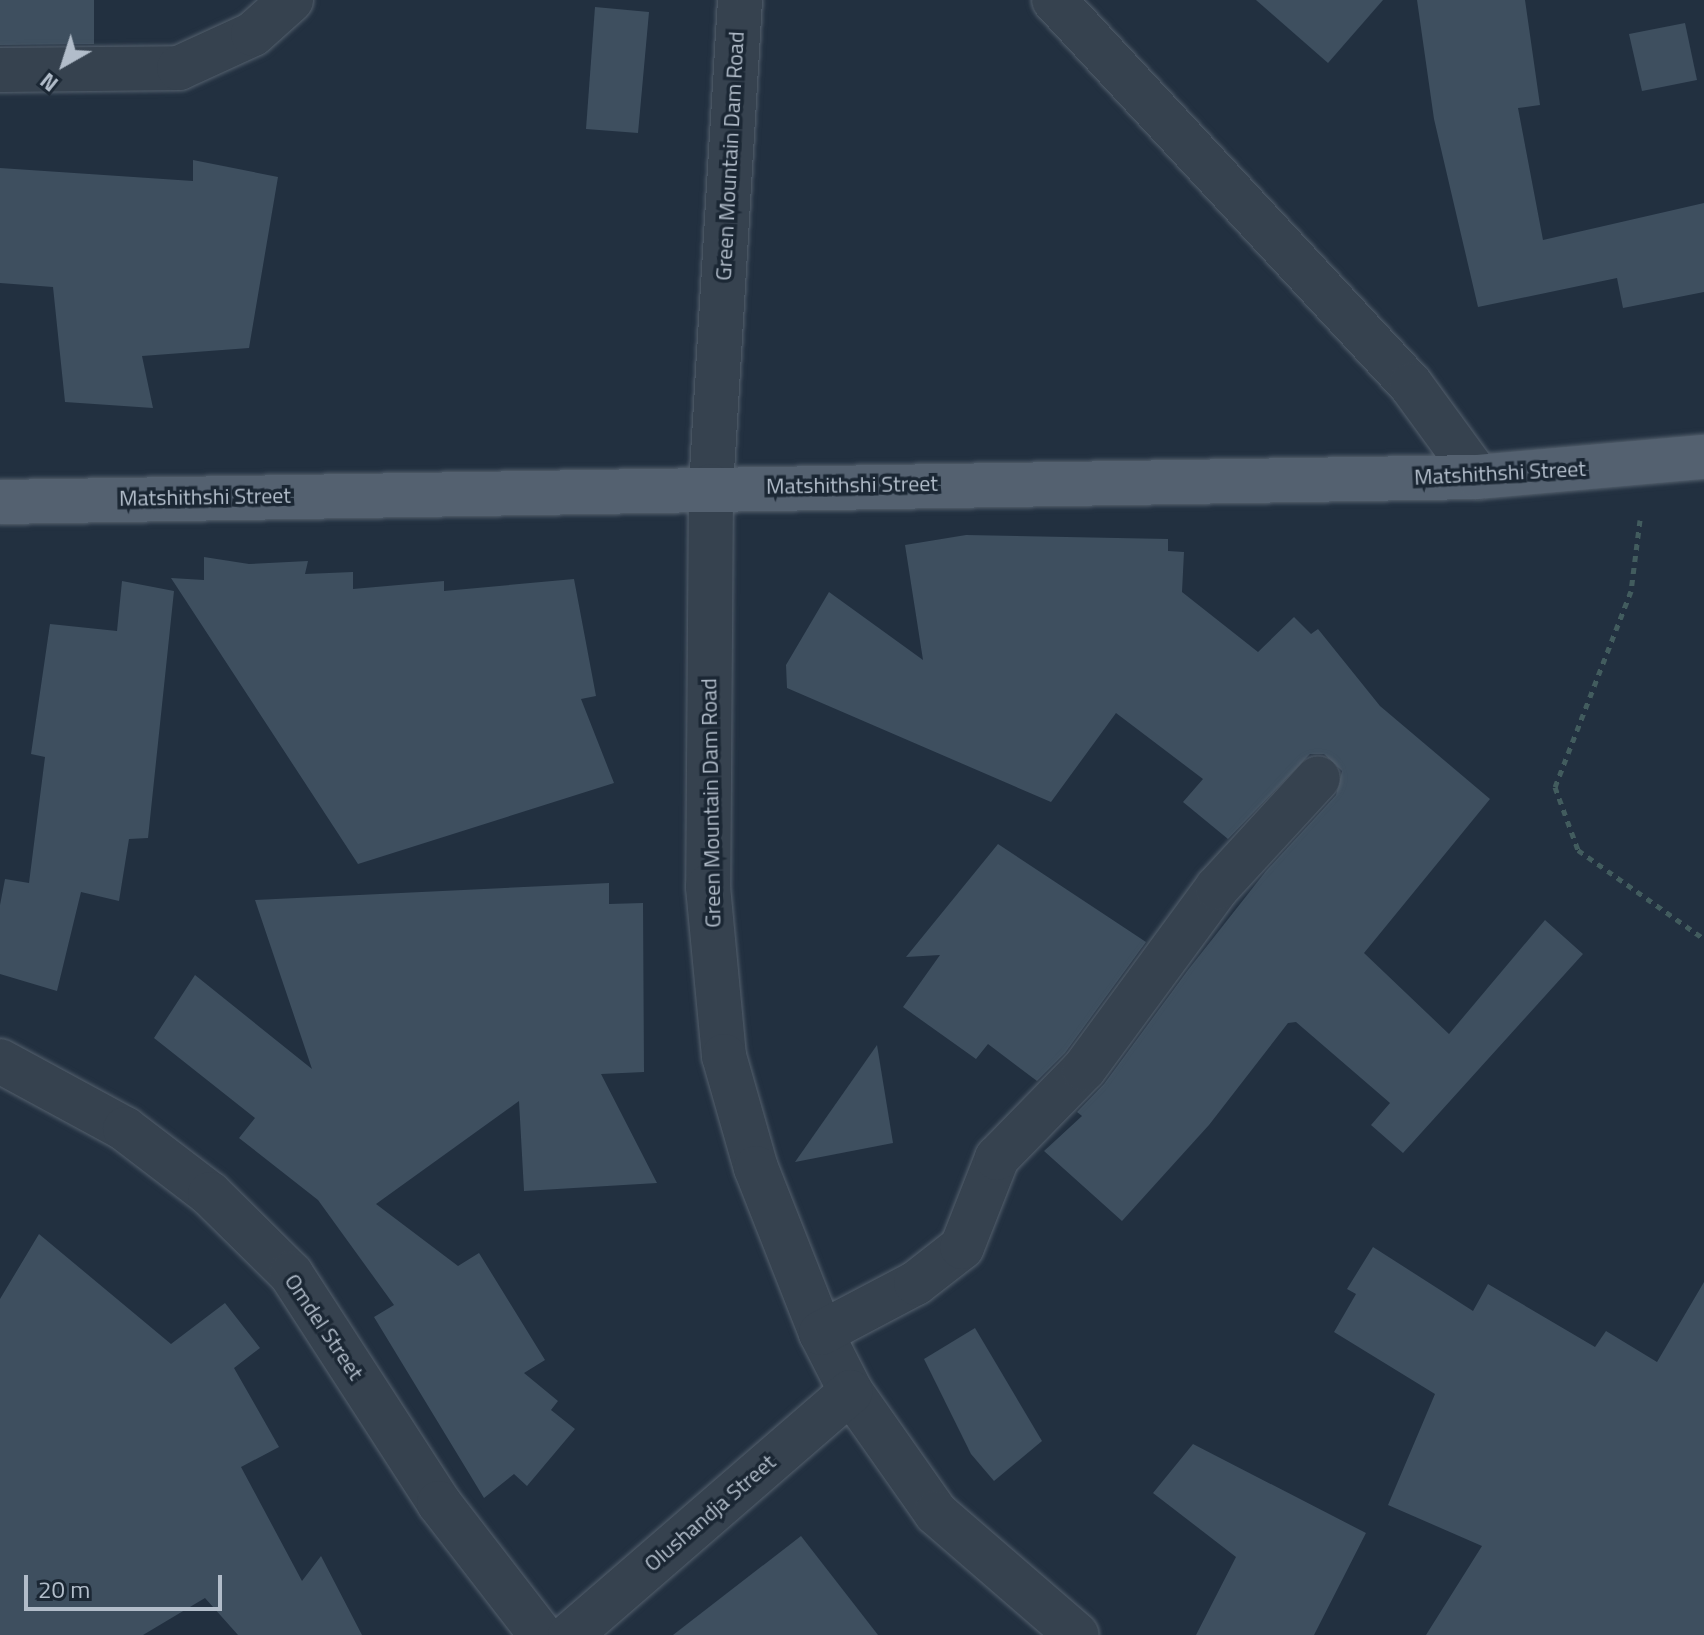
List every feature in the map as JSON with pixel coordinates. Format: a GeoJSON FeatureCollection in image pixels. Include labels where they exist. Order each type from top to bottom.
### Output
{"type":"FeatureCollection","features":[{"type":"Feature","properties":{"kind":"main road","name":"Matshithshi Street"},"geometry":{"type":"LineString","coordinates":[[0,502],[711,486],[1478,477],[1647,465],[1704,457]]}},
{"type":"Feature","properties":{"kind":"street"},"geometry":{"type":"LineString","coordinates":[[0,70],[179,68],[253,34],[291,0]]}},
{"type":"Feature","properties":{"kind":"street","name":"Green Mountain Dam Road"},"geometry":{"type":"LineString","coordinates":[[740,0],[711,486],[708,887],[724,1056],[756,1168],[821,1333],[851,1392],[936,1513],[1077,1635]]}},
{"type":"Feature","properties":{"kind":"street"},"geometry":{"type":"LineString","coordinates":[[1054,0],[1411,385],[1478,477]]}},
{"type":"Feature","properties":{"kind":"street"},"geometry":{"type":"LineString","coordinates":[[821,1333],[916,1283],[962,1247],[978,1215],[981,1187],[997,1158],[1084,1069],[1217,888],[1318,778]]}},
{"type":"Feature","properties":{"kind":"street","name":"Omdel Street"},"geometry":{"type":"LineString","coordinates":[[0,1061],[125,1129],[210,1194],[291,1274],[439,1503],[541,1635]]}},
{"type":"Feature","properties":{"kind":"street","name":"Olushandja Street"},"geometry":{"type":"LineString","coordinates":[[570,1635],[851,1392]]}},
{"type":"Feature","properties":{"kind":"path"},"geometry":{"type":"LineString","coordinates":[[1647,465],[1631,591],[1555,787],[1578,850],[1704,939]]}},
{"type":"Feature","properties":{"kind":"building"},"geometry":{"type":"Polygon","coordinates":[[[0,0],[94,0],[94,44],[0,45],[0,0]]]}},
{"type":"Feature","properties":{"kind":"building"},"geometry":{"type":"Polygon","coordinates":[[[1256,0],[1383,0],[1328,63],[1256,0]]]}},
{"type":"Feature","properties":{"kind":"building"},"geometry":{"type":"Polygon","coordinates":[[[1417,0],[1525,0],[1540,105],[1518,108],[1543,240],[1704,203],[1704,292],[1623,308],[1617,278],[1478,307],[1434,119],[1417,0]]]}},
{"type":"Feature","properties":{"kind":"building"},"geometry":{"type":"Polygon","coordinates":[[[595,7],[649,12],[638,133],[586,129],[595,7]]]}},
{"type":"Feature","properties":{"kind":"building"},"geometry":{"type":"Polygon","coordinates":[[[1685,23],[1697,80],[1642,91],[1629,34],[1685,23]]]}},
{"type":"Feature","properties":{"kind":"building"},"geometry":{"type":"Polygon","coordinates":[[[193,160],[278,177],[249,348],[142,356],[153,408],[65,402],[53,287],[0,283],[0,168],[193,181],[193,160]]]}},
{"type":"Feature","properties":{"kind":"building"},"geometry":{"type":"Polygon","coordinates":[[[966,535],[1168,539],[1168,551],[1184,552],[1182,592],[1258,652],[1294,617],[1311,634],[1318,629],[1380,706],[1490,799],[1364,953],[1449,1034],[1545,920],[1583,954],[1403,1153],[1371,1125],[1390,1103],[1296,1022],[1288,1023],[1209,1125],[1122,1221],[1044,1151],[1082,1116],[1077,1112],[1104,1084],[1266,871],[1336,795],[1342,771],[1324,754],[1310,754],[1228,839],[1183,802],[1203,779],[1116,713],[1051,802],[787,688],[786,665],[829,592],[923,660],[905,545],[966,535]]]}},
{"type":"Feature","properties":{"kind":"building"},"geometry":{"type":"Polygon","coordinates":[[[204,557],[249,564],[308,561],[305,574],[353,572],[353,589],[444,581],[444,591],[574,579],[596,696],[581,699],[614,783],[358,864],[171,578],[204,580],[204,557]]]}},
{"type":"Feature","properties":{"kind":"building"},"geometry":{"type":"Polygon","coordinates":[[[122,581],[174,591],[148,838],[129,839],[119,901],[81,892],[57,991],[0,974],[0,905],[5,879],[29,883],[45,757],[31,754],[50,624],[117,631],[122,581]]]}},
{"type":"Feature","properties":{"kind":"building"},"geometry":{"type":"Polygon","coordinates":[[[998,844],[1146,942],[1065,1053],[1037,1081],[988,1044],[976,1059],[903,1007],[940,955],[906,957],[998,844]]]}},
{"type":"Feature","properties":{"kind":"building"},"geometry":{"type":"Polygon","coordinates":[[[609,883],[609,904],[643,903],[644,1072],[601,1074],[657,1183],[524,1191],[519,1101],[376,1204],[458,1266],[479,1253],[545,1360],[524,1373],[558,1401],[551,1410],[575,1429],[527,1486],[514,1474],[484,1498],[374,1317],[394,1305],[318,1200],[239,1138],[255,1118],[154,1038],[195,975],[312,1069],[255,900],[609,883]]]}},
{"type":"Feature","properties":{"kind":"building"},"geometry":{"type":"Polygon","coordinates":[[[877,1045],[893,1143],[795,1162],[877,1045]]]}},
{"type":"Feature","properties":{"kind":"building"},"geometry":{"type":"Polygon","coordinates":[[[39,1234],[171,1344],[225,1303],[260,1348],[234,1368],[279,1447],[241,1467],[302,1581],[321,1556],[362,1635],[238,1635],[205,1598],[143,1635],[0,1635],[0,1299],[39,1234]]]}},
{"type":"Feature","properties":{"kind":"building"},"geometry":{"type":"Polygon","coordinates":[[[1373,1247],[1473,1311],[1488,1284],[1595,1347],[1606,1331],[1657,1362],[1704,1282],[1704,1635],[1426,1635],[1482,1546],[1388,1505],[1435,1394],[1334,1332],[1356,1294],[1347,1289],[1373,1247]]]}},
{"type":"Feature","properties":{"kind":"building"},"geometry":{"type":"Polygon","coordinates":[[[975,1328],[1042,1441],[994,1481],[971,1454],[924,1359],[975,1328]]]}},
{"type":"Feature","properties":{"kind":"building"},"geometry":{"type":"Polygon","coordinates":[[[1193,1444],[1366,1533],[1314,1635],[1196,1635],[1236,1557],[1153,1493],[1193,1444]]]}},
{"type":"Feature","properties":{"kind":"building"},"geometry":{"type":"Polygon","coordinates":[[[801,1536],[878,1635],[673,1635],[801,1536]]]}}]}
